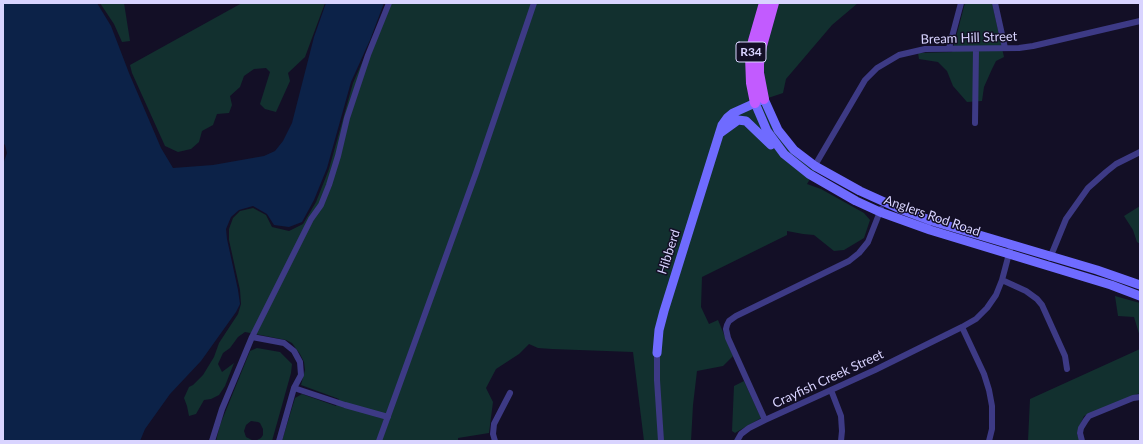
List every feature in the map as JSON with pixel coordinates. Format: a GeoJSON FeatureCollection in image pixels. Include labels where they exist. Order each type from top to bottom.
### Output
{"type":"FeatureCollection","features":[{"type":"Feature","properties":{"kind":"main road","name":"R34"},"geometry":{"type":"LineString","coordinates":[[754,103],[750,83],[750,56],[764,3]]}},
{"type":"Feature","properties":{"kind":"main road","name":"R34"},"geometry":{"type":"LineString","coordinates":[[764,100],[759,73],[759,64],[762,46],[774,3]]}},
{"type":"Feature","properties":{"kind":"street"},"geometry":{"type":"LineString","coordinates":[[212,441],[222,409],[252,337],[311,219],[321,205],[329,185],[347,118],[368,55],[389,3]]}},
{"type":"Feature","properties":{"kind":"street"},"geometry":{"type":"LineString","coordinates":[[379,441],[476,173],[534,3]]}},
{"type":"Feature","properties":{"kind":"street"},"geometry":{"type":"LineString","coordinates":[[949,48],[961,3]]}},
{"type":"Feature","properties":{"kind":"street"},"geometry":{"type":"LineString","coordinates":[[995,3],[1005,48]]}},
{"type":"Feature","properties":{"kind":"street","name":"Bream Hill Street"},"geometry":{"type":"LineString","coordinates":[[809,174],[860,88],[877,68],[892,58],[908,52],[924,49],[1005,48],[1047,44],[1140,20]]}},
{"type":"Feature","properties":{"kind":"street"},"geometry":{"type":"LineString","coordinates":[[975,123],[976,48]]}},
{"type":"Feature","properties":{"kind":"street","name":"Hibberd"},"geometry":{"type":"LineString","coordinates":[[661,441],[657,380],[657,353],[659,330],[664,310],[724,121],[730,116],[754,103],[764,100]]}},
{"type":"Feature","properties":{"kind":"street","name":"Anglers Rod Road"},"geometry":{"type":"LineString","coordinates":[[764,100],[774,124],[794,150],[815,166],[848,185],[884,202],[1010,250],[1047,266],[1140,296]]}},
{"type":"Feature","properties":{"kind":"street","name":"Anglers Rod Road"},"geometry":{"type":"LineString","coordinates":[[754,103],[767,131],[784,154],[809,174],[832,188],[880,212],[930,230],[1010,250],[1050,257],[1140,285]]}},
{"type":"Feature","properties":{"kind":"street"},"geometry":{"type":"LineString","coordinates":[[720,133],[738,120],[746,121],[775,148],[784,154]]}},
{"type":"Feature","properties":{"kind":"street"},"geometry":{"type":"LineString","coordinates":[[1047,266],[1066,219],[1088,188],[1116,164],[1140,152]]}},
{"type":"Feature","properties":{"kind":"street","name":"Crayfish Creek Street"},"geometry":{"type":"LineString","coordinates":[[884,202],[868,242],[860,253],[849,262],[736,316],[727,325],[726,329],[728,338],[765,420],[962,327],[976,318],[987,308],[996,295],[1002,280],[1010,250]]}},
{"type":"Feature","properties":{"kind":"street"},"geometry":{"type":"LineString","coordinates":[[1002,280],[1026,291],[1037,299],[1042,305],[1065,356],[1067,369]]}},
{"type":"Feature","properties":{"kind":"street"},"geometry":{"type":"LineString","coordinates":[[962,327],[984,374],[989,390],[992,406],[992,429],[989,441]]}},
{"type":"Feature","properties":{"kind":"street"},"geometry":{"type":"LineString","coordinates":[[252,337],[284,343],[298,356],[301,375],[294,388],[279,441]]}},
{"type":"Feature","properties":{"kind":"street"},"geometry":{"type":"LineString","coordinates":[[294,388],[345,405],[388,417]]}},
{"type":"Feature","properties":{"kind":"street"},"geometry":{"type":"LineString","coordinates":[[831,390],[841,416],[841,441]]}},
{"type":"Feature","properties":{"kind":"street"},"geometry":{"type":"LineString","coordinates":[[495,441],[493,434],[494,424],[510,393]]}},
{"type":"Feature","properties":{"kind":"street"},"geometry":{"type":"LineString","coordinates":[[1082,441],[1080,433],[1081,428],[1090,416],[1133,398],[1140,397]]}},
{"type":"Feature","properties":{"kind":"street"},"geometry":{"type":"LineString","coordinates":[[737,441],[741,434],[749,428],[765,420]]}},
{"type":"Feature","properties":{"kind":"green space"},"geometry":{"type":"Polygon","coordinates":[[[100,3],[124,3],[130,41],[122,42],[114,24],[100,3]]]}},
{"type":"Feature","properties":{"kind":"green space"},"geometry":{"type":"Polygon","coordinates":[[[242,3],[325,3],[305,57],[288,73],[290,81],[276,112],[265,109],[260,104],[270,72],[266,68],[254,69],[244,76],[240,87],[230,96],[232,105],[229,113],[217,114],[213,125],[202,131],[199,142],[191,149],[178,152],[165,146],[132,73],[130,65],[242,3]]]}},
{"type":"Feature","properties":{"kind":"green space"},"geometry":{"type":"Polygon","coordinates":[[[386,3],[858,3],[832,25],[786,79],[783,93],[768,98],[777,122],[797,149],[819,164],[807,184],[821,189],[864,213],[870,220],[864,238],[844,250],[834,251],[814,235],[787,231],[787,235],[702,277],[701,307],[709,324],[718,320],[733,356],[723,366],[697,371],[691,441],[644,441],[633,352],[538,348],[529,344],[519,354],[496,369],[486,388],[493,402],[489,433],[458,438],[458,441],[282,441],[295,398],[302,394],[336,406],[339,399],[301,385],[305,370],[304,362],[292,343],[286,340],[245,332],[238,337],[230,348],[223,353],[218,364],[222,372],[234,363],[225,386],[219,395],[211,399],[204,400],[196,414],[189,416],[184,398],[189,387],[203,375],[214,357],[219,343],[238,314],[241,304],[240,290],[229,240],[229,229],[233,218],[240,211],[253,208],[266,215],[272,227],[289,231],[303,224],[316,202],[329,169],[353,83],[386,3]]]}},
{"type":"Feature","properties":{"kind":"green space"},"geometry":{"type":"Polygon","coordinates":[[[965,3],[992,3],[1004,57],[996,61],[992,69],[984,87],[982,101],[967,102],[953,86],[947,71],[938,62],[919,59],[918,53],[952,52],[965,3]]]}},
{"type":"Feature","properties":{"kind":"green space"},"geometry":{"type":"Polygon","coordinates":[[[1140,206],[1140,244],[1137,242],[1133,230],[1124,216],[1140,206]]]}},
{"type":"Feature","properties":{"kind":"green space"},"geometry":{"type":"Polygon","coordinates":[[[1115,296],[1140,303],[1140,337],[1134,317],[1118,316],[1115,296]]]}},
{"type":"Feature","properties":{"kind":"green space"},"geometry":{"type":"Polygon","coordinates":[[[257,348],[280,352],[292,364],[291,373],[272,441],[255,441],[216,441],[220,425],[250,351],[257,348]],[[251,421],[246,425],[244,431],[246,437],[255,441],[261,438],[263,435],[263,429],[260,423],[251,421]]]}},
{"type":"Feature","properties":{"kind":"green space"},"geometry":{"type":"Polygon","coordinates":[[[1140,349],[1140,393],[1084,416],[1077,434],[1080,441],[1028,441],[1030,399],[1140,349]]]}},
{"type":"Feature","properties":{"kind":"green space"},"geometry":{"type":"Polygon","coordinates":[[[744,381],[761,418],[735,433],[732,431],[734,386],[744,381]]]}},
{"type":"Feature","properties":{"kind":"water"},"geometry":{"type":"Polygon","coordinates":[[[3,3],[97,3],[111,26],[161,148],[173,168],[213,165],[264,156],[275,151],[283,141],[292,123],[314,37],[326,3],[384,3],[370,40],[351,82],[327,168],[314,200],[302,222],[289,227],[274,225],[267,214],[253,206],[239,210],[231,217],[226,229],[227,239],[240,304],[236,312],[201,361],[170,394],[145,429],[140,441],[3,441],[3,164],[7,153],[3,143],[3,3]]]}}]}
